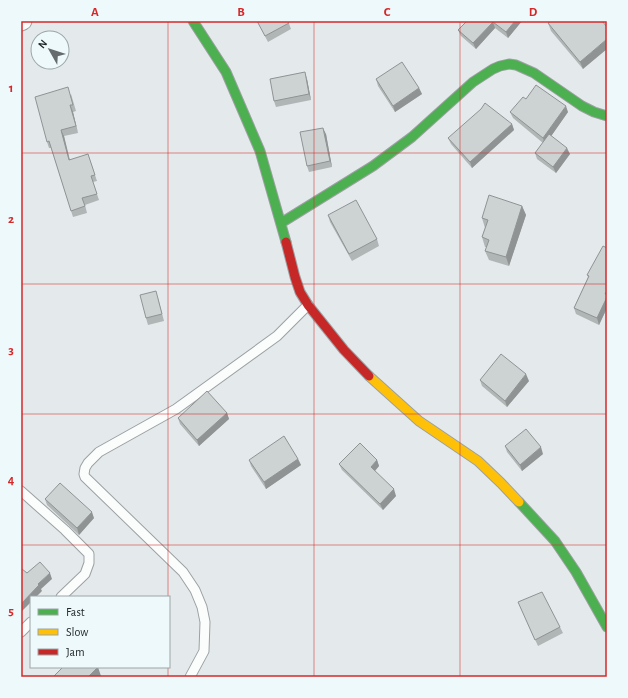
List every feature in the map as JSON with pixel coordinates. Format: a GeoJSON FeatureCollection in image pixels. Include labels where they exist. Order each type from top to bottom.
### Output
{"type":"FeatureCollection","features":[{"type":"Feature","properties":{"kind":"street"},"geometry":{"type":"LineString","coordinates":[[193,21],[226,72],[260,151],[295,277],[300,292],[308,305],[344,350],[364,372],[419,420],[478,461],[501,483],[555,541],[576,572],[607,627]]}},
{"type":"Feature","properties":{"kind":"street"},"geometry":{"type":"LineString","coordinates":[[281,223],[374,166],[412,137],[473,82],[500,66],[509,64],[516,65],[534,73],[582,106],[607,116]]}},
{"type":"Feature","properties":{"kind":"lane"},"geometry":{"type":"LineString","coordinates":[[190,677],[204,651],[205,622],[202,607],[195,590],[183,572],[84,477],[85,468],[99,452],[176,409],[277,336],[308,305]]}},
{"type":"Feature","properties":{"kind":"lane"},"geometry":{"type":"LineString","coordinates":[[21,492],[65,530],[88,554],[89,563],[85,574],[62,596]]}},
{"type":"Feature","properties":{"kind":"lane"},"geometry":{"type":"LineString","coordinates":[[21,632],[30,623]]}},
{"type":"Feature","properties":{"kind":"building"},"geometry":{"type":"Polygon","coordinates":[[[257,21],[288,21],[289,23],[265,36],[257,21]]]}},
{"type":"Feature","properties":{"kind":"building"},"geometry":{"type":"Polygon","coordinates":[[[467,21],[515,21],[506,32],[493,22],[473,43],[458,30],[467,21]]]}},
{"type":"Feature","properties":{"kind":"building"},"geometry":{"type":"Polygon","coordinates":[[[551,21],[602,21],[607,27],[607,39],[580,62],[548,23],[551,21]]]}},
{"type":"Feature","properties":{"kind":"building"},"geometry":{"type":"Polygon","coordinates":[[[402,62],[419,88],[393,106],[376,79],[402,62]]]}},
{"type":"Feature","properties":{"kind":"building"},"geometry":{"type":"Polygon","coordinates":[[[305,72],[309,94],[274,101],[270,79],[305,72]]]}},
{"type":"Feature","properties":{"kind":"building"},"geometry":{"type":"Polygon","coordinates":[[[536,85],[566,106],[543,138],[510,112],[523,97],[526,99],[536,85]]]}},
{"type":"Feature","properties":{"kind":"building"},"geometry":{"type":"Polygon","coordinates":[[[68,87],[73,105],[70,105],[76,126],[61,130],[69,160],[88,154],[95,175],[91,176],[97,194],[82,198],[85,206],[71,211],[49,141],[47,142],[35,97],[68,87]]]}},
{"type":"Feature","properties":{"kind":"building"},"geometry":{"type":"Polygon","coordinates":[[[485,103],[512,124],[470,162],[448,138],[481,109],[485,103]]]}},
{"type":"Feature","properties":{"kind":"building"},"geometry":{"type":"Polygon","coordinates":[[[323,128],[330,161],[307,166],[300,132],[323,128]]]}},
{"type":"Feature","properties":{"kind":"building"},"geometry":{"type":"Polygon","coordinates":[[[549,134],[567,148],[553,167],[535,153],[549,134]]]}},
{"type":"Feature","properties":{"kind":"building"},"geometry":{"type":"Polygon","coordinates":[[[489,195],[522,206],[506,257],[485,251],[489,240],[482,237],[488,220],[482,218],[489,195]]]}},
{"type":"Feature","properties":{"kind":"building"},"geometry":{"type":"Polygon","coordinates":[[[356,200],[377,239],[349,254],[328,215],[356,200]]]}},
{"type":"Feature","properties":{"kind":"building"},"geometry":{"type":"Polygon","coordinates":[[[603,246],[607,248],[607,291],[605,294],[607,294],[607,297],[597,318],[574,308],[589,276],[587,275],[603,246]]]}},
{"type":"Feature","properties":{"kind":"building"},"geometry":{"type":"Polygon","coordinates":[[[156,291],[162,314],[146,318],[140,295],[156,291]]]}},
{"type":"Feature","properties":{"kind":"building"},"geometry":{"type":"Polygon","coordinates":[[[501,354],[526,374],[505,401],[480,380],[501,354]]]}},
{"type":"Feature","properties":{"kind":"building"},"geometry":{"type":"Polygon","coordinates":[[[207,391],[227,413],[197,440],[178,418],[207,391]]]}},
{"type":"Feature","properties":{"kind":"building"},"geometry":{"type":"Polygon","coordinates":[[[526,429],[541,447],[520,465],[505,446],[526,429]]]}},
{"type":"Feature","properties":{"kind":"building"},"geometry":{"type":"Polygon","coordinates":[[[284,436],[298,459],[264,482],[249,460],[284,436]]]}},
{"type":"Feature","properties":{"kind":"building"},"geometry":{"type":"Polygon","coordinates":[[[360,443],[377,460],[371,467],[394,489],[380,504],[339,464],[360,443]]]}},
{"type":"Feature","properties":{"kind":"building"},"geometry":{"type":"Polygon","coordinates":[[[60,483],[92,512],[77,528],[45,499],[60,483]]]}},
{"type":"Feature","properties":{"kind":"building"},"geometry":{"type":"Polygon","coordinates":[[[40,562],[50,573],[38,584],[39,585],[21,604],[21,570],[22,569],[27,573],[40,562]]]}},
{"type":"Feature","properties":{"kind":"building"},"geometry":{"type":"Polygon","coordinates":[[[542,592],[560,627],[535,640],[518,602],[542,592]]]}},
{"type":"Feature","properties":{"kind":"building"},"geometry":{"type":"Polygon","coordinates":[[[62,668],[97,668],[88,677],[53,677],[62,668]]]}},
{"type":"Feature","properties":{"kind":"traffic: fast"},"geometry":{"type":"LineString","coordinates":[[193,21],[226,72],[260,151],[286,242]]}},
{"type":"Feature","properties":{"kind":"traffic: fast"},"geometry":{"type":"LineString","coordinates":[[281,223],[373,166],[412,137],[473,82],[500,66],[509,64],[516,65],[534,73],[582,106],[607,116]]}},
{"type":"Feature","properties":{"kind":"traffic: fast"},"geometry":{"type":"LineString","coordinates":[[519,502],[555,541],[576,572],[607,627]]}},
{"type":"Feature","properties":{"kind":"traffic: slow"},"geometry":{"type":"LineString","coordinates":[[369,376],[419,421],[478,461],[519,502]]}},
{"type":"Feature","properties":{"kind":"traffic: jam"},"geometry":{"type":"LineString","coordinates":[[286,242],[300,292],[308,305],[344,350],[369,376]]}}]}
